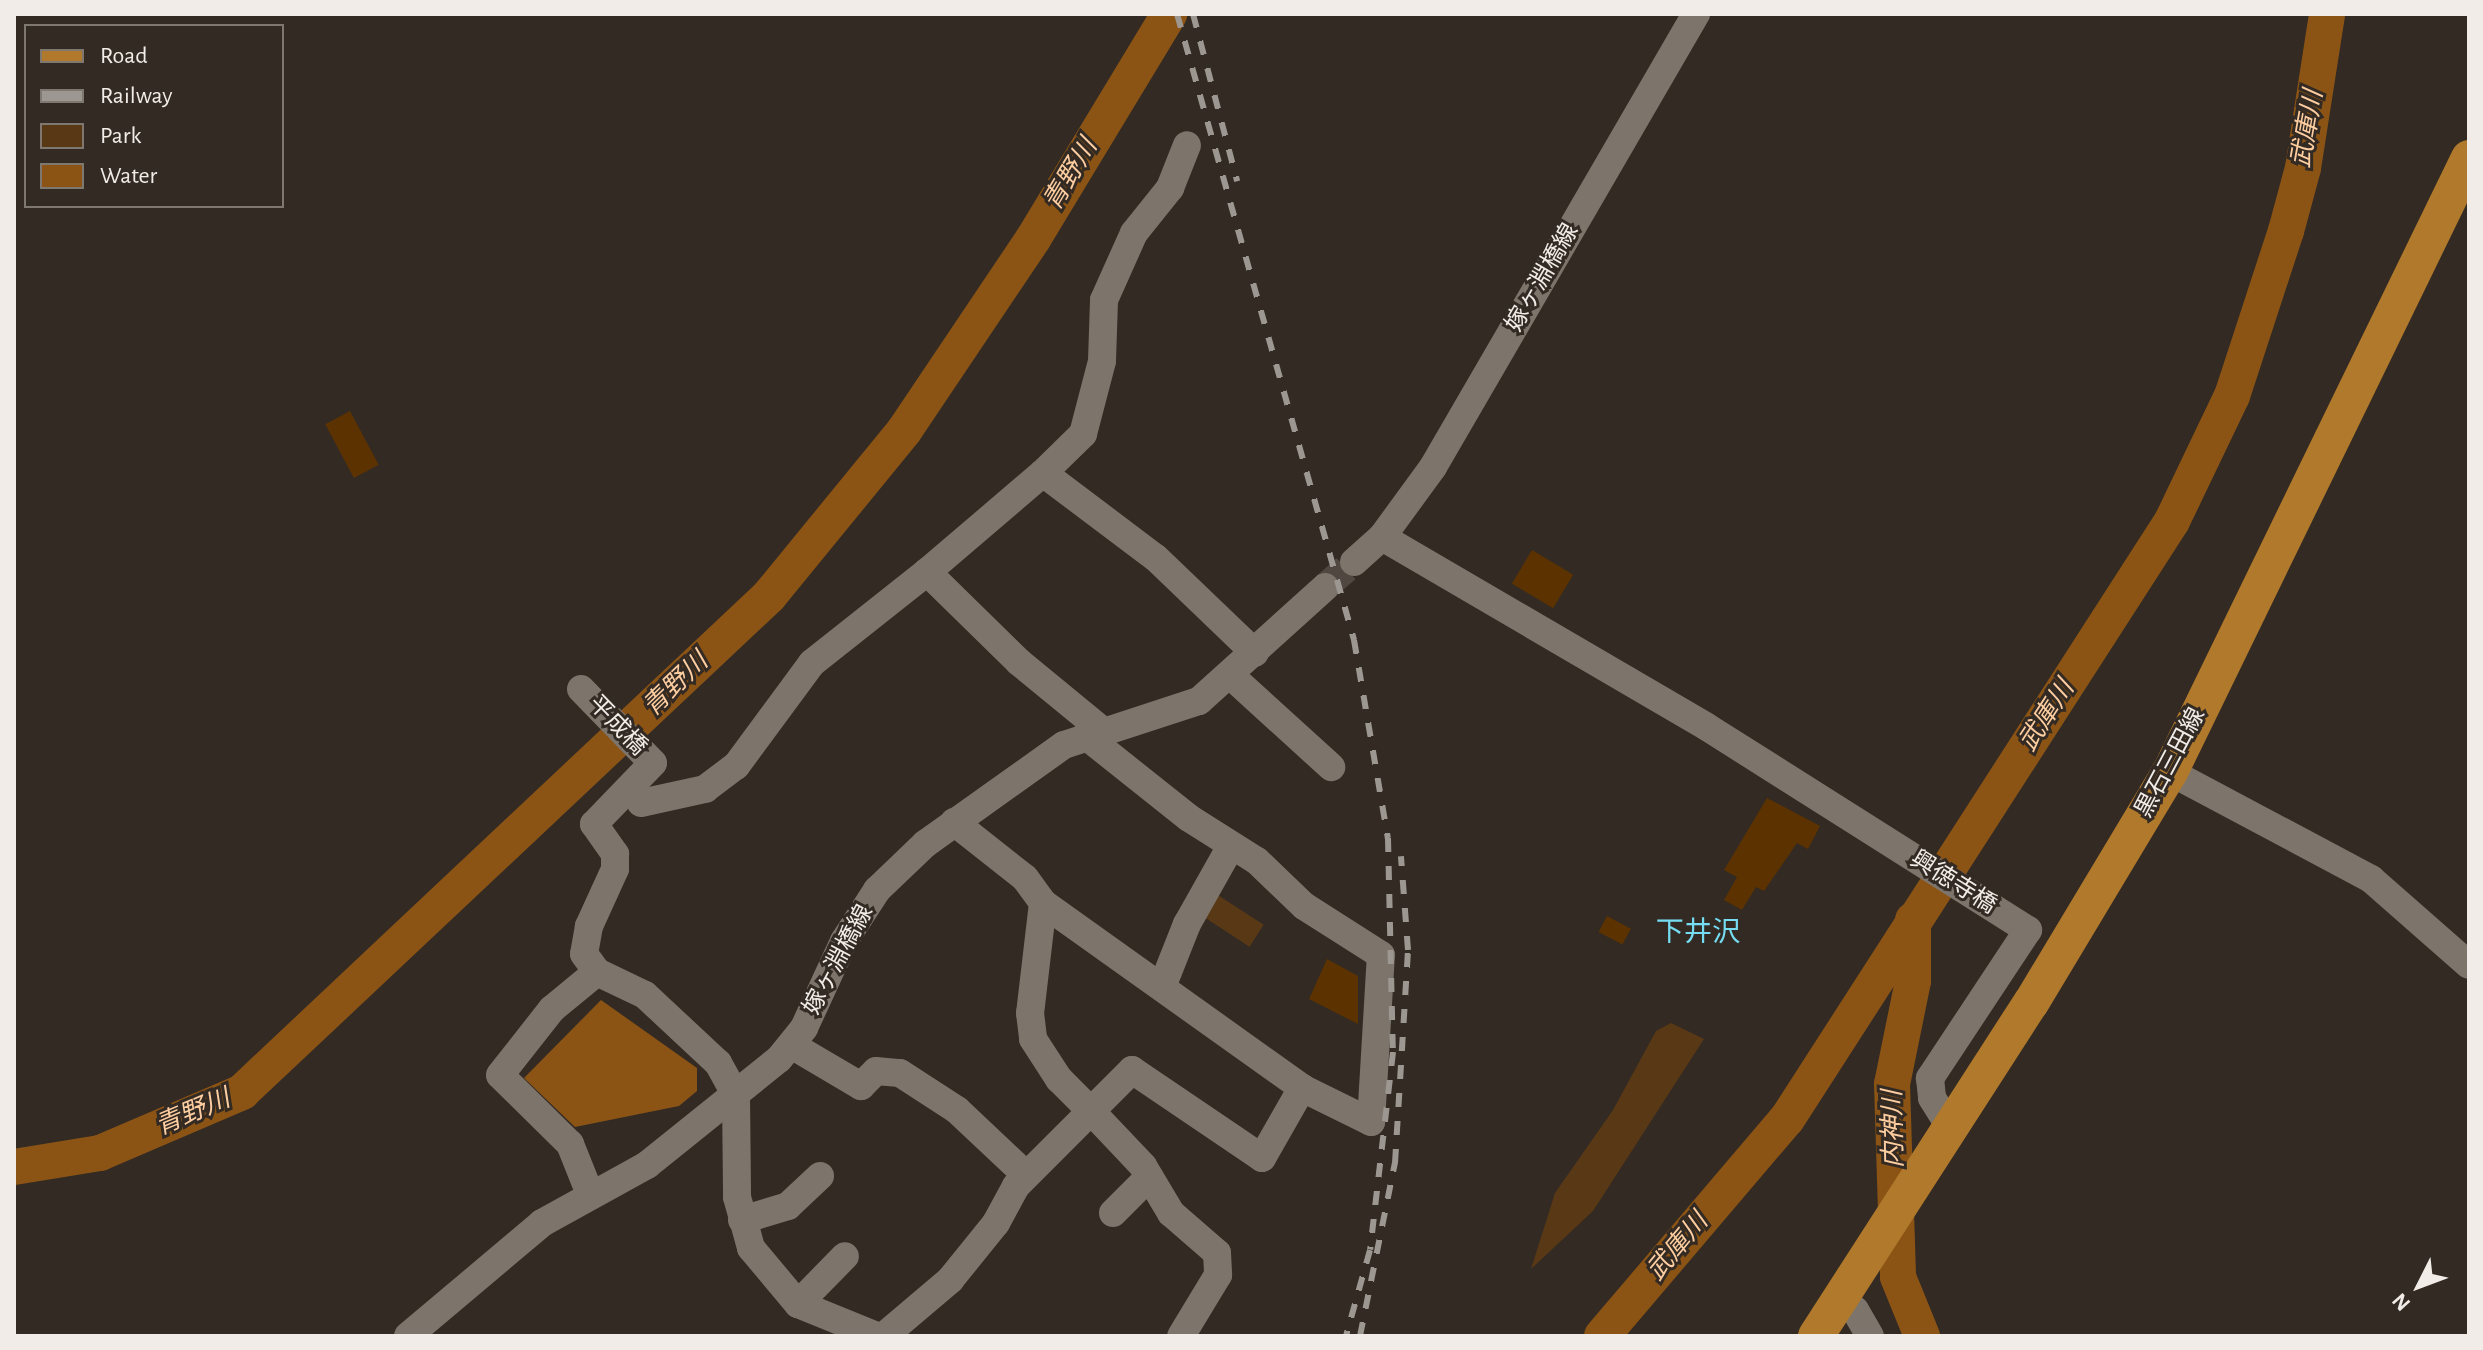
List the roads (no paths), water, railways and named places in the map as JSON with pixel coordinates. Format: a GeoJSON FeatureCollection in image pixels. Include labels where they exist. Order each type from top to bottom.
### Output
{"type":"FeatureCollection","features":[{"type":"Feature","properties":{"kind":"main road","name":"黒石三田線"},"geometry":{"type":"LineString","coordinates":[[1816,1336],[1924,1171],[2170,772],[2469,158]]}},
{"type":"Feature","properties":{"kind":"street","name":"嫁ヶ淵橋線"},"geometry":{"type":"LineString","coordinates":[[1354,562],[1382,537],[1433,467],[1696,14]]}},
{"type":"Feature","properties":{"kind":"street"},"geometry":{"type":"LineString","coordinates":[[641,803],[705,789],[736,766],[812,663],[927,572],[1043,473],[1083,434],[1102,361],[1104,300],[1134,233],[1170,188],[1187,145]]}},
{"type":"Feature","properties":{"kind":"street"},"geometry":{"type":"LineString","coordinates":[[1043,473],[1156,558],[1255,653]]}},
{"type":"Feature","properties":{"kind":"street","name":"興徳寺橋"},"geometry":{"type":"LineString","coordinates":[[1382,537],[1707,727],[2028,930],[1930,1078],[1932,1098],[1950,1127]]}},
{"type":"Feature","properties":{"kind":"street"},"geometry":{"type":"LineString","coordinates":[[927,572],[1095,734],[1231,846],[1257,861],[1304,906],[1381,955],[1371,1122],[1302,1088],[1043,903],[1025,878],[954,822]]}},
{"type":"Feature","properties":{"kind":"street","name":"嫁ヶ淵橋線"},"geometry":{"type":"LineString","coordinates":[[408,1336],[542,1223],[647,1165],[793,1046],[877,890],[954,822],[1044,756],[1095,734],[1199,701],[1325,587]]}},
{"type":"Feature","properties":{"kind":"street"},"geometry":{"type":"LineString","coordinates":[[1230,675],[1331,767]]}},
{"type":"Feature","properties":{"kind":"street","name":"平成橋"},"geometry":{"type":"LineString","coordinates":[[581,689],[653,763],[594,824],[615,854],[584,954],[597,972]]}},
{"type":"Feature","properties":{"kind":"street"},"geometry":{"type":"LineString","coordinates":[[2170,772],[2371,879],[2469,965]]}},
{"type":"Feature","properties":{"kind":"street"},"geometry":{"type":"LineString","coordinates":[[1162,987],[1187,924],[1231,846]]}},
{"type":"Feature","properties":{"kind":"street"},"geometry":{"type":"LineString","coordinates":[[1043,903],[1030,1013],[1033,1039],[1059,1079],[1149,1177],[1171,1213],[1217,1253],[1218,1275],[1181,1336]]}},
{"type":"Feature","properties":{"kind":"street"},"geometry":{"type":"LineString","coordinates":[[590,1194],[570,1144],[500,1075],[552,1009],[597,972],[645,995],[718,1063],[736,1095],[742,1220],[751,1248],[798,1304],[877,1336]]}},
{"type":"Feature","properties":{"kind":"street"},"geometry":{"type":"LineString","coordinates":[[793,1046],[861,1086],[876,1071],[900,1073],[957,1110],[1026,1175]]}},
{"type":"Feature","properties":{"kind":"street"},"geometry":{"type":"LineString","coordinates":[[884,1336],[950,1280],[1026,1175],[1132,1070],[1262,1158],[1302,1088]]}},
{"type":"Feature","properties":{"kind":"street"},"geometry":{"type":"LineString","coordinates":[[742,1220],[788,1206],[820,1176]]}},
{"type":"Feature","properties":{"kind":"street"},"geometry":{"type":"LineString","coordinates":[[1113,1213],[1149,1177]]}},
{"type":"Feature","properties":{"kind":"street"},"geometry":{"type":"LineString","coordinates":[[798,1304],[845,1256]]}},
{"type":"Feature","properties":{"kind":"street"},"geometry":{"type":"LineString","coordinates":[[1840,1301],[1855,1310],[1870,1336]]}},
{"type":"Feature","properties":{"kind":"water"},"geometry":{"type":"Polygon","coordinates":[[[601,1000],[697,1068],[697,1091],[679,1106],[575,1127],[524,1078],[601,1000]]]}},
{"type":"Feature","properties":{"kind":"waterway","name":"青野川"},"geometry":{"type":"LineString","coordinates":[[14,1167],[100,1153],[242,1092],[769,596],[904,431],[1033,239],[1169,14]]}},
{"type":"Feature","properties":{"kind":"waterway","name":"武庫川"},"geometry":{"type":"LineString","coordinates":[[1602,1336],[1787,1119],[2172,521],[2232,396],[2286,231],[2303,168],[2327,14]]}},
{"type":"Feature","properties":{"kind":"waterway","name":"内神川"},"geometry":{"type":"LineString","coordinates":[[1913,920],[1913,981],[1892,1084],[1898,1277],[1922,1336]]}},
{"type":"Feature","properties":{"kind":"tunnel"},"geometry":{"type":"LineString","coordinates":[[1325,587],[1354,562]]}},
{"type":"Feature","properties":{"kind":"railway"},"geometry":{"type":"LineString","coordinates":[[1177,14],[1354,640],[1388,838],[1393,1052],[1370,1250],[1346,1336]]}},
{"type":"Feature","properties":{"kind":"railway"},"geometry":{"type":"LineString","coordinates":[[1193,14],[1237,181]]}},
{"type":"Feature","properties":{"kind":"railway"},"geometry":{"type":"LineString","coordinates":[[1360,1336],[1395,1163],[1408,950],[1401,856]]}},
{"type":"Feature","properties":{"kind":"district","name":"下井沢"},"geometry":{"type":"Point","coordinates":[1698,933]}}]}
